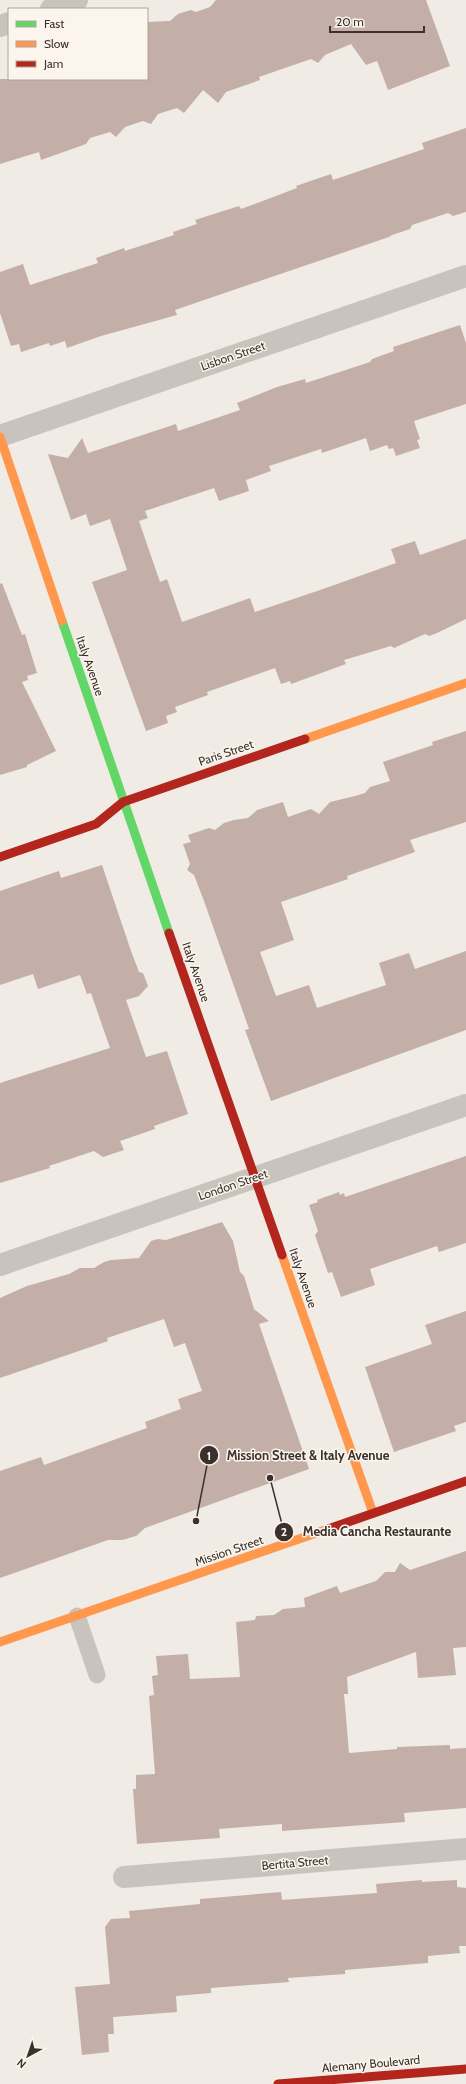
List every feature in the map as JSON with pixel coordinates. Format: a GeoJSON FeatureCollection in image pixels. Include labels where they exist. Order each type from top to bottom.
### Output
{"type":"FeatureCollection","features":[{"type":"Feature","properties":{"kind":"street"},"geometry":{"type":"LineString","coordinates":[[54,8],[78,0]]}},
{"type":"Feature","properties":{"kind":"street","name":"Lisbon Street"},"geometry":{"type":"LineString","coordinates":[[0,436],[466,276]]}},
{"type":"Feature","properties":{"kind":"street","name":"Italy Avenue"},"geometry":{"type":"LineString","coordinates":[[0,436],[123,802],[373,1513]]}},
{"type":"Feature","properties":{"kind":"street","name":"Paris Street"},"geometry":{"type":"LineString","coordinates":[[0,857],[96,824],[123,802],[466,683]]}},
{"type":"Feature","properties":{"kind":"street","name":"London Street"},"geometry":{"type":"LineString","coordinates":[[0,1265],[466,1105]]}},
{"type":"Feature","properties":{"kind":"street","name":"Mission Street"},"geometry":{"type":"LineString","coordinates":[[0,1642],[466,1481]]}},
{"type":"Feature","properties":{"kind":"street","name":"Bertita Street"},"geometry":{"type":"LineString","coordinates":[[124,1877],[466,1848]]}},
{"type":"Feature","properties":{"kind":"street","name":"Alemany Boulevard"},"geometry":{"type":"LineString","coordinates":[[278,2084],[466,2068]]}},
{"type":"Feature","properties":{"kind":"lane"},"geometry":{"type":"LineString","coordinates":[[77,1616],[97,1675]]}},
{"type":"Feature","properties":{"kind":"building"},"geometry":{"type":"Polygon","coordinates":[[[216,0],[426,0],[450,66],[388,90],[377,61],[366,65],[351,44],[325,55],[318,63],[311,59],[259,77],[260,80],[226,92],[218,103],[203,90],[184,113],[177,108],[158,114],[151,124],[143,121],[125,127],[116,137],[110,132],[90,138],[86,144],[41,160],[39,152],[0,164],[0,79],[148,80],[148,22],[170,21],[178,14],[191,10],[196,12],[210,7],[216,0]]]}},
{"type":"Feature","properties":{"kind":"building"},"geometry":{"type":"Polygon","coordinates":[[[466,128],[466,212],[453,216],[448,213],[412,225],[410,229],[389,237],[175,310],[177,315],[101,336],[67,348],[65,341],[50,346],[49,343],[21,352],[19,344],[11,346],[0,313],[0,272],[23,264],[30,285],[98,263],[96,258],[124,248],[125,251],[174,235],[173,232],[197,224],[195,220],[239,206],[241,209],[297,188],[296,186],[331,174],[333,180],[424,149],[422,143],[466,128]]]}},
{"type":"Feature","properties":{"kind":"building"},"geometry":{"type":"Polygon","coordinates":[[[460,325],[466,343],[466,404],[414,421],[420,439],[417,440],[420,448],[396,456],[393,448],[389,449],[387,445],[370,451],[366,438],[322,453],[321,449],[269,466],[271,471],[246,480],[249,491],[219,501],[214,488],[145,511],[148,518],[139,521],[160,582],[167,579],[182,622],[250,598],[255,612],[323,589],[396,563],[391,549],[415,541],[420,555],[466,539],[466,619],[437,633],[429,636],[425,634],[394,648],[391,646],[344,660],[346,664],[291,684],[290,681],[281,684],[275,668],[207,692],[208,695],[175,707],[177,712],[166,716],[168,723],[146,731],[92,582],[127,570],[110,519],[90,526],[86,514],[71,520],[48,454],[68,458],[82,438],[88,453],[176,424],[178,431],[240,410],[237,403],[277,387],[305,379],[306,383],[370,362],[372,359],[394,351],[393,347],[460,325]]]}},
{"type":"Feature","properties":{"kind":"building"},"geometry":{"type":"Polygon","coordinates":[[[2,583],[22,635],[25,634],[37,673],[27,676],[28,680],[22,682],[56,751],[27,765],[27,767],[0,775],[0,584],[2,583]]]}},
{"type":"Feature","properties":{"kind":"building"},"geometry":{"type":"Polygon","coordinates":[[[466,731],[466,822],[410,840],[415,852],[347,876],[348,879],[281,902],[294,940],[260,952],[276,996],[309,985],[317,1008],[386,985],[379,963],[409,953],[415,969],[466,951],[466,1030],[271,1101],[245,1030],[249,1029],[204,901],[194,875],[187,870],[190,864],[183,844],[191,842],[188,835],[209,828],[215,830],[224,823],[248,818],[257,810],[283,802],[288,817],[311,809],[319,814],[330,802],[365,793],[370,787],[390,781],[383,762],[433,745],[432,742],[466,731]]]}},
{"type":"Feature","properties":{"kind":"building"},"geometry":{"type":"Polygon","coordinates":[[[102,865],[131,951],[139,972],[143,973],[148,986],[139,996],[126,1000],[146,1057],[167,1051],[188,1114],[154,1126],[155,1129],[120,1141],[124,1150],[103,1157],[94,1151],[49,1166],[50,1168],[0,1183],[0,1083],[110,1048],[91,993],[87,994],[80,975],[38,989],[33,974],[0,985],[0,891],[59,871],[61,878],[102,865]]]}},
{"type":"Feature","properties":{"kind":"building"},"geometry":{"type":"Polygon","coordinates":[[[466,1156],[466,1243],[439,1252],[437,1246],[370,1269],[375,1285],[341,1297],[332,1272],[328,1273],[315,1235],[318,1231],[309,1205],[318,1202],[317,1200],[339,1192],[340,1195],[344,1193],[345,1197],[466,1156]]]}},
{"type":"Feature","properties":{"kind":"building"},"geometry":{"type":"Polygon","coordinates":[[[222,1222],[233,1241],[240,1272],[244,1276],[254,1309],[269,1321],[259,1324],[309,1469],[145,1528],[136,1536],[122,1540],[108,1540],[0,1578],[0,1471],[41,1457],[44,1465],[147,1428],[145,1422],[181,1409],[178,1399],[202,1391],[185,1343],[174,1347],[164,1319],[107,1338],[108,1341],[0,1378],[0,1298],[27,1286],[69,1274],[80,1268],[94,1268],[111,1260],[139,1258],[151,1241],[158,1239],[166,1240],[222,1222]]]}},
{"type":"Feature","properties":{"kind":"building"},"geometry":{"type":"Polygon","coordinates":[[[466,1311],[466,1422],[454,1426],[456,1431],[394,1452],[365,1367],[432,1344],[425,1325],[466,1311]]]}},
{"type":"Feature","properties":{"kind":"building"},"geometry":{"type":"Polygon","coordinates":[[[466,1551],[466,1647],[453,1648],[456,1675],[418,1678],[416,1652],[347,1677],[348,1694],[344,1694],[349,1753],[397,1749],[397,1747],[450,1745],[450,1749],[466,1748],[466,1808],[404,1813],[405,1822],[282,1831],[282,1824],[219,1829],[220,1838],[137,1844],[133,1789],[136,1789],[136,1775],[155,1774],[149,1696],[154,1695],[152,1676],[158,1675],[156,1656],[188,1654],[190,1679],[240,1677],[236,1622],[255,1620],[256,1616],[274,1615],[283,1609],[305,1607],[304,1598],[337,1586],[340,1593],[376,1581],[385,1572],[395,1572],[400,1563],[410,1570],[466,1551]]]}},
{"type":"Feature","properties":{"kind":"building"},"geometry":{"type":"Polygon","coordinates":[[[422,1880],[422,1882],[457,1880],[457,1887],[466,1888],[466,1946],[459,1946],[460,1953],[428,1956],[428,1963],[345,1970],[345,1974],[288,1978],[289,1982],[211,1988],[211,1993],[176,1996],[177,2012],[113,2017],[114,2034],[108,2034],[109,2052],[82,2055],[75,1987],[110,1984],[105,1927],[111,1919],[130,1918],[129,1911],[200,1904],[200,1899],[281,1892],[282,1900],[377,1893],[376,1884],[422,1880]]]}},
{"type":"Feature","properties":{"kind":"traffic: fast"},"geometry":{"type":"LineString","coordinates":[[62,621],[169,933]]}},
{"type":"Feature","properties":{"kind":"traffic: slow"},"geometry":{"type":"LineString","coordinates":[[0,437],[62,621]]}},
{"type":"Feature","properties":{"kind":"traffic: slow"},"geometry":{"type":"LineString","coordinates":[[305,739],[466,683]]}},
{"type":"Feature","properties":{"kind":"traffic: slow"},"geometry":{"type":"LineString","coordinates":[[282,1255],[373,1513]]}},
{"type":"Feature","properties":{"kind":"traffic: slow"},"geometry":{"type":"LineString","coordinates":[[0,1642],[328,1529]]}},
{"type":"Feature","properties":{"kind":"traffic: jam"},"geometry":{"type":"LineString","coordinates":[[0,857],[96,824],[123,802],[305,739]]}},
{"type":"Feature","properties":{"kind":"traffic: jam"},"geometry":{"type":"LineString","coordinates":[[169,933],[282,1255]]}},
{"type":"Feature","properties":{"kind":"traffic: jam"},"geometry":{"type":"LineString","coordinates":[[328,1529],[466,1481]]}},
{"type":"Feature","properties":{"kind":"traffic: jam"},"geometry":{"type":"LineString","coordinates":[[278,2084],[466,2069]]}},
{"type":"Feature","properties":{"kind":"place","name":"Media Cancha Restaurante"},"geometry":{"type":"Point","coordinates":[270,1478]}},
{"type":"Feature","properties":{"kind":"place","name":"Mission Street & Italy Avenue"},"geometry":{"type":"Point","coordinates":[196,1521]}}]}
